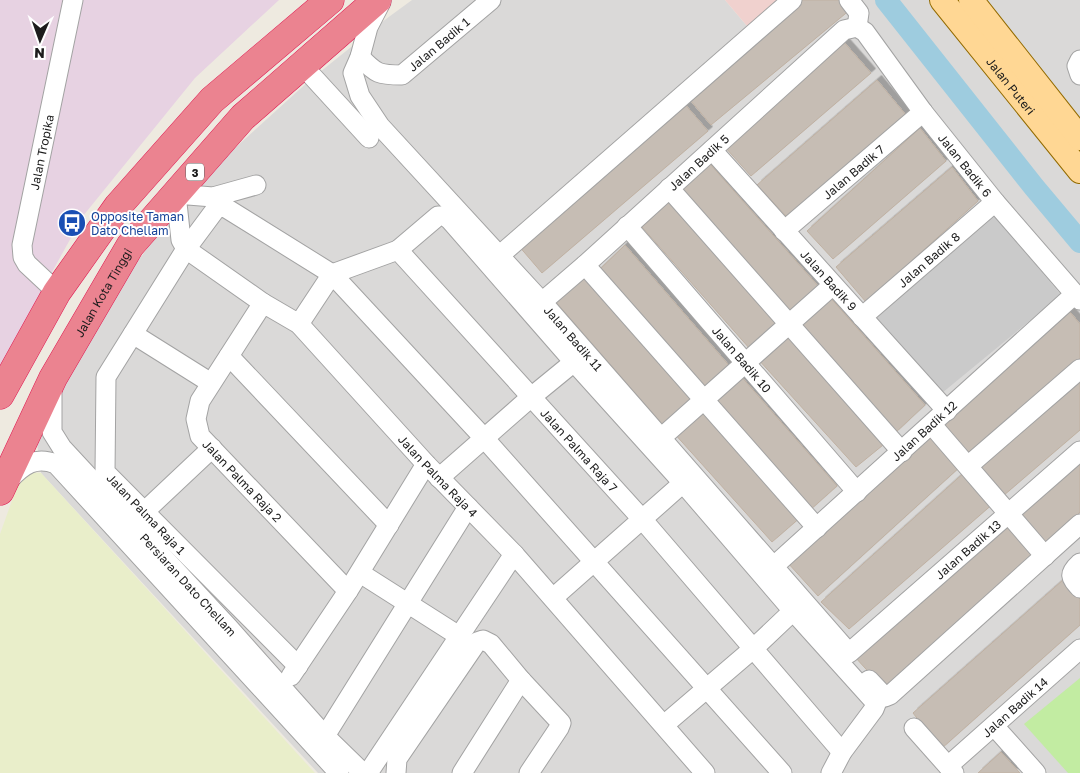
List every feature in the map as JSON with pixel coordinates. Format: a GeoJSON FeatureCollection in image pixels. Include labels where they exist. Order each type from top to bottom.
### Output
{"type":"FeatureCollection","features":[{"type":"Feature","properties":{"kind":"highway"},"geometry":{"type":"LineString","coordinates":[[0,393],[56,292],[118,206],[212,100],[330,0]]}},
{"type":"Feature","properties":{"kind":"highway","name":"Jalan Kota Tinggi"},"geometry":{"type":"LineString","coordinates":[[1,490],[52,378],[130,246],[243,118],[377,0]]}},
{"type":"Feature","properties":{"kind":"main road","name":"Jalan Puteri"},"geometry":{"type":"LineString","coordinates":[[942,0],[1051,119],[1080,138]]}},
{"type":"Feature","properties":{"kind":"main road","name":"Jalan Puteri"},"geometry":{"type":"LineString","coordinates":[[971,0],[1051,119],[1080,171]]}},
{"type":"Feature","properties":{"kind":"street","name":"Jalan Tropika"},"geometry":{"type":"LineString","coordinates":[[56,292],[27,264],[23,257],[22,245],[73,0]]}},
{"type":"Feature","properties":{"kind":"street","name":"Jalan Badik 11"},"geometry":{"type":"LineString","coordinates":[[382,0],[368,27],[360,57],[353,73],[360,96],[380,126],[542,302],[774,566],[852,650],[884,697],[890,695],[1080,524]]}},
{"type":"Feature","properties":{"kind":"street","name":"Jalan Badik 1"},"geometry":{"type":"LineString","coordinates":[[360,57],[372,70],[384,75],[402,75],[491,0]]}},
{"type":"Feature","properties":{"kind":"street"},"geometry":{"type":"LineString","coordinates":[[499,256],[792,0]]}},
{"type":"Feature","properties":{"kind":"street"},"geometry":{"type":"LineString","coordinates":[[849,0],[859,13],[857,27]]}},
{"type":"Feature","properties":{"kind":"street","name":"Jalan Badik 6"},"geometry":{"type":"LineString","coordinates":[[857,27],[865,32],[923,112],[994,202],[1077,297]]}},
{"type":"Feature","properties":{"kind":"street","name":"Jalan Badik 5"},"geometry":{"type":"LineString","coordinates":[[542,302],[844,30],[857,27]]}},
{"type":"Feature","properties":{"kind":"street"},"geometry":{"type":"LineString","coordinates":[[303,66],[370,138]]}},
{"type":"Feature","properties":{"kind":"street","name":"Jalan Badik 7"},"geometry":{"type":"LineString","coordinates":[[784,231],[923,112]]}},
{"type":"Feature","properties":{"kind":"street","name":"Jalan Badik 9"},"geometry":{"type":"LineString","coordinates":[[712,150],[948,411]]}},
{"type":"Feature","properties":{"kind":"street"},"geometry":{"type":"LineString","coordinates":[[183,244],[176,194],[214,197],[256,185]]}},
{"type":"Feature","properties":{"kind":"street"},"geometry":{"type":"LineString","coordinates":[[669,188],[902,452]]}},
{"type":"Feature","properties":{"kind":"street"},"geometry":{"type":"LineString","coordinates":[[183,244],[214,197]]}},
{"type":"Feature","properties":{"kind":"street","name":"Jalan Badik 8"},"geometry":{"type":"LineString","coordinates":[[862,318],[994,202]]}},
{"type":"Feature","properties":{"kind":"street"},"geometry":{"type":"LineString","coordinates":[[183,244],[220,207],[226,208],[332,274],[484,438],[782,773]]}},
{"type":"Feature","properties":{"kind":"street"},"geometry":{"type":"LineString","coordinates":[[299,324],[332,274],[398,250],[438,216],[445,216],[450,220],[876,704],[842,752],[831,773]]}},
{"type":"Feature","properties":{"kind":"street","name":"Jalan Badik 10"},"geometry":{"type":"LineString","coordinates":[[627,226],[857,492]]}},
{"type":"Feature","properties":{"kind":"street","name":"Jalan Palma Raja 4"},"geometry":{"type":"LineString","coordinates":[[183,244],[263,303],[299,324],[426,464],[514,554],[705,773]]}},
{"type":"Feature","properties":{"kind":"street","name":"Jalan Palma Raja 1"},"geometry":{"type":"LineString","coordinates":[[183,244],[133,334],[106,377],[105,472],[298,666]]}},
{"type":"Feature","properties":{"kind":"street","name":"Jalan Palma Raja 7"},"geometry":{"type":"LineString","coordinates":[[398,250],[530,398],[642,519],[842,752]]}},
{"type":"Feature","properties":{"kind":"street"},"geometry":{"type":"LineString","coordinates":[[584,265],[817,528]]}},
{"type":"Feature","properties":{"kind":"street"},"geometry":{"type":"LineString","coordinates":[[661,438],[833,285]]}},
{"type":"Feature","properties":{"kind":"street","name":"Jalan Badik 12"},"geometry":{"type":"LineString","coordinates":[[774,566],[1077,297]]}},
{"type":"Feature","properties":{"kind":"street","name":"Jalan Palma Raja 2"},"geometry":{"type":"LineString","coordinates":[[263,303],[200,401],[196,419],[200,436],[348,591]]}},
{"type":"Feature","properties":{"kind":"street"},"geometry":{"type":"LineString","coordinates":[[133,334],[211,383]]}},
{"type":"Feature","properties":{"kind":"street"},"geometry":{"type":"LineString","coordinates":[[229,356],[389,525]]}},
{"type":"Feature","properties":{"kind":"street"},"geometry":{"type":"LineString","coordinates":[[440,478],[530,398],[574,362]]}},
{"type":"Feature","properties":{"kind":"street"},"geometry":{"type":"LineString","coordinates":[[968,466],[1080,369]]}},
{"type":"Feature","properties":{"kind":"street","name":"Persiaran Dato Chellam"},"geometry":{"type":"LineString","coordinates":[[52,378],[52,432],[62,448],[277,694],[339,773]]}},
{"type":"Feature","properties":{"kind":"street"},"geometry":{"type":"LineString","coordinates":[[932,425],[1045,556]]}},
{"type":"Feature","properties":{"kind":"street"},"geometry":{"type":"LineString","coordinates":[[144,512],[212,448]]}},
{"type":"Feature","properties":{"kind":"street","name":"Jalan Badik 13"},"geometry":{"type":"LineString","coordinates":[[852,650],[1080,451]]}},
{"type":"Feature","properties":{"kind":"street","name":"Persiaran Dato Chellam"},"geometry":{"type":"LineString","coordinates":[[1,490],[22,466],[46,460],[56,464],[277,694],[325,736],[363,773]]}},
{"type":"Feature","properties":{"kind":"street"},"geometry":{"type":"LineString","coordinates":[[277,694],[360,573],[426,464]]}},
{"type":"Feature","properties":{"kind":"street"},"geometry":{"type":"LineString","coordinates":[[553,598],[683,483]]}},
{"type":"Feature","properties":{"kind":"street"},"geometry":{"type":"LineString","coordinates":[[325,736],[468,507]]}},
{"type":"Feature","properties":{"kind":"street"},"geometry":{"type":"LineString","coordinates":[[396,773],[397,759],[468,639],[514,554]]}},
{"type":"Feature","properties":{"kind":"street"},"geometry":{"type":"LineString","coordinates":[[1080,563],[1071,574],[1080,588]]}},
{"type":"Feature","properties":{"kind":"street"},"geometry":{"type":"LineString","coordinates":[[360,573],[407,604],[468,639],[483,640],[491,644],[521,680],[558,719],[561,723],[559,728],[528,773]]}},
{"type":"Feature","properties":{"kind":"street"},"geometry":{"type":"LineString","coordinates":[[664,725],[754,648],[793,610]]}},
{"type":"Feature","properties":{"kind":"street"},"geometry":{"type":"LineString","coordinates":[[368,773],[468,639]]}},
{"type":"Feature","properties":{"kind":"street","name":"Jalan Badik 14"},"geometry":{"type":"LineString","coordinates":[[951,770],[994,726],[1080,649]]}},
{"type":"Feature","properties":{"kind":"street"},"geometry":{"type":"LineString","coordinates":[[462,773],[521,680]]}},
{"type":"Feature","properties":{"kind":"street"},"geometry":{"type":"LineString","coordinates":[[994,726],[1036,773]]}},
{"type":"Feature","properties":{"kind":"street"},"geometry":{"type":"LineString","coordinates":[[914,728],[951,770]]}},
{"type":"Feature","properties":{"kind":"shaded area"},"geometry":{"type":"Polygon","coordinates":[[[0,0],[279,0],[195,78],[83,216],[0,366],[0,0]]]}},
{"type":"Feature","properties":{"kind":"shaded area"},"geometry":{"type":"Polygon","coordinates":[[[412,0],[725,0],[747,26],[777,0],[1080,0],[1080,773],[318,773],[41,473],[37,443],[52,403],[136,263],[203,177],[310,80],[412,0]]]}},
{"type":"Feature","properties":{"kind":"shaded area"},"geometry":{"type":"Polygon","coordinates":[[[725,0],[777,0],[747,26],[725,0]]]}},
{"type":"Feature","properties":{"kind":"shaded area"},"geometry":{"type":"Polygon","coordinates":[[[995,216],[1061,295],[942,393],[874,319],[995,216]]]}},
{"type":"Feature","properties":{"kind":"green space"},"geometry":{"type":"Polygon","coordinates":[[[29,472],[41,473],[315,773],[0,773],[0,534],[19,481],[29,472]]]}},
{"type":"Feature","properties":{"kind":"green space"},"geometry":{"type":"Polygon","coordinates":[[[1080,678],[1080,773],[1068,773],[1024,724],[1080,678]]]}},
{"type":"Feature","properties":{"kind":"building"},"geometry":{"type":"Polygon","coordinates":[[[802,0],[844,0],[851,9],[711,125],[686,95],[802,0]]]}},
{"type":"Feature","properties":{"kind":"building"},"geometry":{"type":"Polygon","coordinates":[[[843,41],[871,73],[751,176],[724,146],[843,41]]]}},
{"type":"Feature","properties":{"kind":"building"},"geometry":{"type":"Polygon","coordinates":[[[877,80],[906,115],[787,217],[757,185],[877,80]]]}},
{"type":"Feature","properties":{"kind":"building"},"geometry":{"type":"Polygon","coordinates":[[[683,102],[708,131],[542,273],[518,245],[683,102]]]}},
{"type":"Feature","properties":{"kind":"building"},"geometry":{"type":"Polygon","coordinates":[[[920,128],[946,161],[833,259],[807,231],[920,128]]]}},
{"type":"Feature","properties":{"kind":"building"},"geometry":{"type":"Polygon","coordinates":[[[710,164],[819,287],[788,315],[678,193],[710,164]]]}},
{"type":"Feature","properties":{"kind":"building"},"geometry":{"type":"Polygon","coordinates":[[[952,167],[978,201],[866,302],[836,267],[952,167]]]}},
{"type":"Feature","properties":{"kind":"building"},"geometry":{"type":"Polygon","coordinates":[[[672,199],[779,323],[750,349],[642,227],[672,199]]]}},
{"type":"Feature","properties":{"kind":"building"},"geometry":{"type":"Polygon","coordinates":[[[625,245],[733,370],[704,393],[597,272],[625,245]]]}},
{"type":"Feature","properties":{"kind":"building"},"geometry":{"type":"Polygon","coordinates":[[[587,275],[697,400],[663,425],[555,301],[587,275]]]}},
{"type":"Feature","properties":{"kind":"building"},"geometry":{"type":"Polygon","coordinates":[[[828,295],[925,405],[894,434],[798,327],[828,295]]]}},
{"type":"Feature","properties":{"kind":"building"},"geometry":{"type":"Polygon","coordinates":[[[1070,312],[1080,324],[1080,359],[969,458],[939,427],[1070,312]]]}},
{"type":"Feature","properties":{"kind":"building"},"geometry":{"type":"Polygon","coordinates":[[[788,330],[888,441],[856,467],[757,358],[788,330]]]}},
{"type":"Feature","properties":{"kind":"building"},"geometry":{"type":"Polygon","coordinates":[[[739,374],[837,486],[809,511],[711,399],[739,374]]]}},
{"type":"Feature","properties":{"kind":"building"},"geometry":{"type":"Polygon","coordinates":[[[1080,374],[1080,430],[1003,496],[974,466],[1080,374]]]}},
{"type":"Feature","properties":{"kind":"building"},"geometry":{"type":"Polygon","coordinates":[[[704,408],[802,516],[772,542],[673,432],[704,408]]]}},
{"type":"Feature","properties":{"kind":"building"},"geometry":{"type":"Polygon","coordinates":[[[932,435],[961,466],[818,596],[787,562],[932,435]]]}},
{"type":"Feature","properties":{"kind":"building"},"geometry":{"type":"Polygon","coordinates":[[[1080,459],[1080,512],[1043,547],[1016,515],[1080,459]]]}},
{"type":"Feature","properties":{"kind":"building"},"geometry":{"type":"Polygon","coordinates":[[[967,470],[995,502],[849,629],[821,602],[967,470]]]}},
{"type":"Feature","properties":{"kind":"building"},"geometry":{"type":"Polygon","coordinates":[[[1007,522],[1034,554],[885,690],[855,657],[1007,522]]]}},
{"type":"Feature","properties":{"kind":"building"},"geometry":{"type":"Polygon","coordinates":[[[1063,580],[1080,599],[1080,625],[941,749],[913,713],[1063,580]]]}},
{"type":"Feature","properties":{"kind":"building"},"geometry":{"type":"Polygon","coordinates":[[[1001,752],[1020,773],[978,773],[1001,752]]]}},
{"type":"Feature","properties":{"kind":"waterway"},"geometry":{"type":"LineString","coordinates":[[886,0],[1080,242]]}},
{"type":"Feature","properties":{"kind":"place","name":"Opposite Taman Dato Chellam"},"geometry":{"type":"Point","coordinates":[72,223]}}]}
